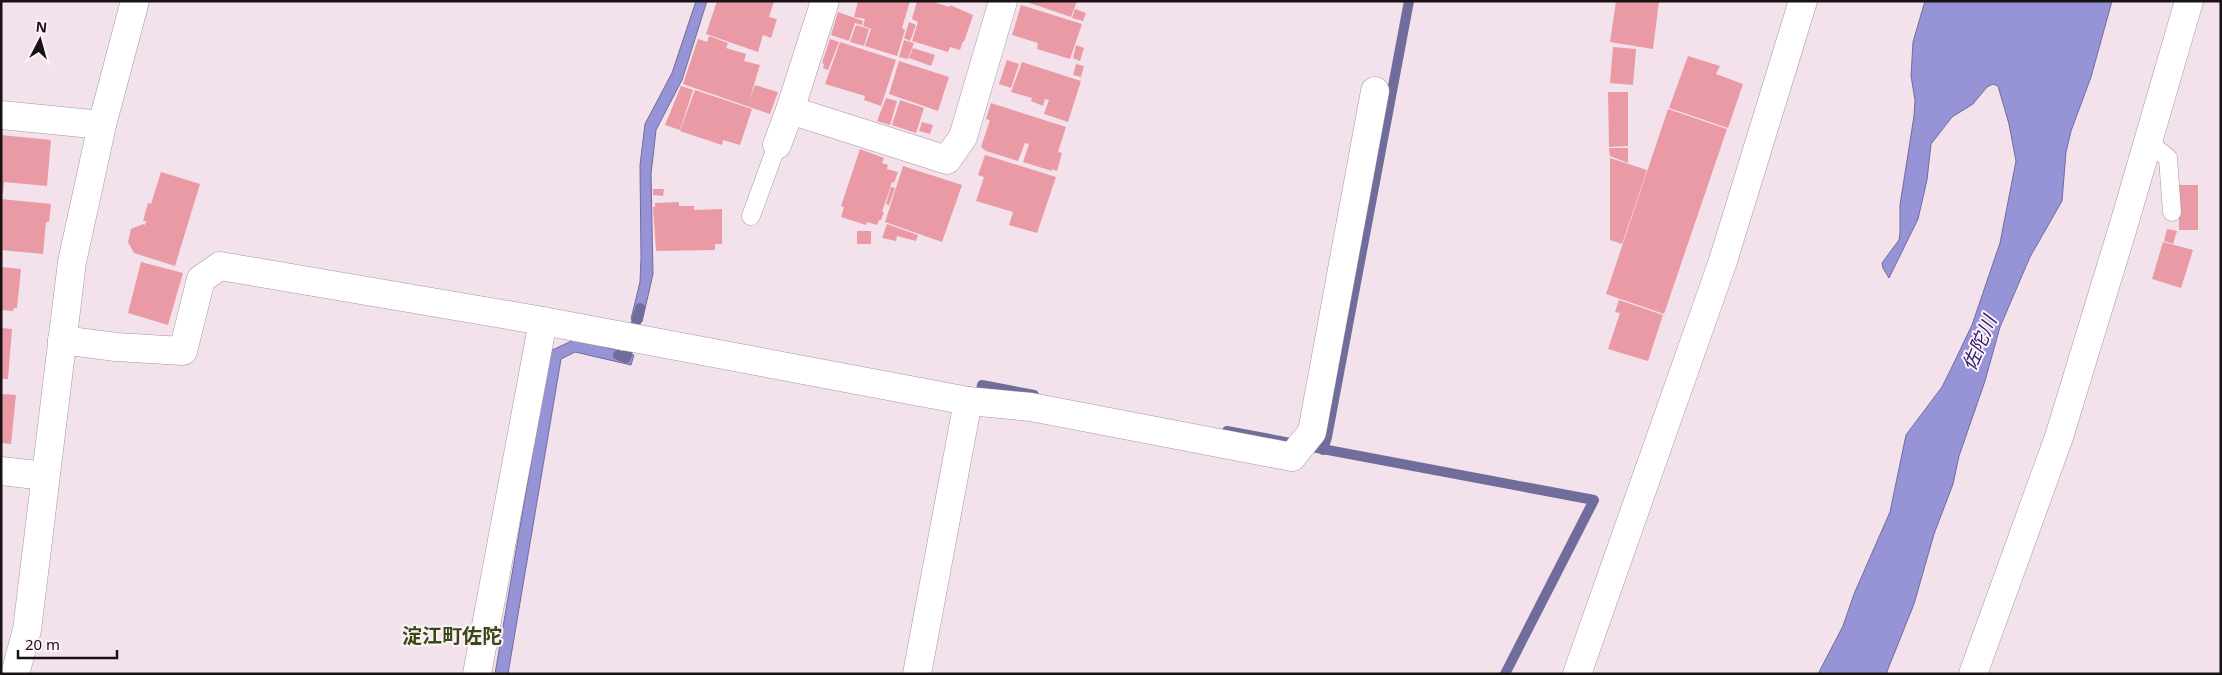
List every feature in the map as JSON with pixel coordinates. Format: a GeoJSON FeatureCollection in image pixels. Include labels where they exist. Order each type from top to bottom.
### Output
{"type":"FeatureCollection","features":[{"type":"Feature","properties":{"kind":"street"},"geometry":{"type":"LineString","coordinates":[[15,674],[27,630],[72,262],[102,125],[135,1]]}},
{"type":"Feature","properties":{"kind":"street"},"geometry":{"type":"LineString","coordinates":[[777,145],[825,1]]}},
{"type":"Feature","properties":{"kind":"street"},"geometry":{"type":"LineString","coordinates":[[790,110],[947,160],[963,137],[1003,1]]}},
{"type":"Feature","properties":{"kind":"street"},"geometry":{"type":"LineString","coordinates":[[1577,674],[1722,261],[1803,1]]}},
{"type":"Feature","properties":{"kind":"street"},"geometry":{"type":"LineString","coordinates":[[1973,674],[2059,438],[2189,1]]}},
{"type":"Feature","properties":{"kind":"street"},"geometry":{"type":"LineString","coordinates":[[62,340],[116,348],[183,351],[202,279],[220,266],[543,321],[968,401],[1031,407],[1292,457],[1312,432],[1374,91]]}},
{"type":"Feature","properties":{"kind":"street"},"geometry":{"type":"LineString","coordinates":[[1,116],[102,125]]}},
{"type":"Feature","properties":{"kind":"street"},"geometry":{"type":"LineString","coordinates":[[476,674],[543,321]]}},
{"type":"Feature","properties":{"kind":"street"},"geometry":{"type":"LineString","coordinates":[[917,674],[968,401]]}},
{"type":"Feature","properties":{"kind":"street"},"geometry":{"type":"LineString","coordinates":[[1,471],[45,476]]}},
{"type":"Feature","properties":{"kind":"lane"},"geometry":{"type":"LineString","coordinates":[[2148,142],[2168,158],[2172,212]]}},
{"type":"Feature","properties":{"kind":"lane"},"geometry":{"type":"LineString","coordinates":[[751,216],[777,145]]}},
{"type":"Feature","properties":{"kind":"water"},"geometry":{"type":"Polygon","coordinates":[[[696,1],[707,1],[682,80],[656,130],[651,174],[653,274],[642,322],[631,319],[640,282],[640,165],[645,124],[672,73],[696,1]]]}},
{"type":"Feature","properties":{"kind":"water","name":"佐陀川"},"geometry":{"type":"Polygon","coordinates":[[[1925,1],[2112,1],[2091,77],[2071,131],[2066,152],[2062,201],[2030,257],[2000,327],[1985,381],[1959,456],[1953,484],[1934,534],[1914,604],[1886,674],[1818,674],[1843,626],[1854,594],[1890,512],[1906,435],[1942,387],[1972,325],[2000,243],[2016,161],[2009,124],[1998,86],[1993,84],[1987,87],[1973,104],[1952,117],[1931,144],[1927,180],[1918,219],[1889,278],[1882,263],[1899,240],[1900,205],[1914,116],[1915,100],[1911,76],[1913,42],[1925,1]]]}},
{"type":"Feature","properties":{"kind":"water"},"geometry":{"type":"Polygon","coordinates":[[[576,339],[634,355],[631,365],[575,352],[561,359],[508,674],[495,674],[550,351],[576,339]]]}},
{"type":"Feature","properties":{"kind":"building"},"geometry":{"type":"Polygon","coordinates":[[[717,1],[774,1],[769,17],[777,19],[771,38],[763,35],[758,52],[706,34],[717,1]]]}},
{"type":"Feature","properties":{"kind":"building"},"geometry":{"type":"Polygon","coordinates":[[[858,1],[910,1],[902,28],[905,30],[897,56],[865,46],[871,29],[863,26],[865,19],[854,17],[858,1]]]}},
{"type":"Feature","properties":{"kind":"building"},"geometry":{"type":"Polygon","coordinates":[[[917,1],[930,1],[949,7],[950,5],[973,15],[960,50],[950,47],[948,52],[912,41],[918,22],[912,19],[917,1]]]}},
{"type":"Feature","properties":{"kind":"building"},"geometry":{"type":"Polygon","coordinates":[[[1024,1],[1077,1],[1071,17],[1024,1]]]}},
{"type":"Feature","properties":{"kind":"building"},"geometry":{"type":"Polygon","coordinates":[[[1616,1],[1659,1],[1653,49],[1610,42],[1616,1]]]}},
{"type":"Feature","properties":{"kind":"building"},"geometry":{"type":"Polygon","coordinates":[[[1021,5],[1082,24],[1070,59],[1037,49],[1038,43],[1012,35],[1021,5]]]}},
{"type":"Feature","properties":{"kind":"building"},"geometry":{"type":"Polygon","coordinates":[[[1075,9],[1086,13],[1083,21],[1072,18],[1075,9]]]}},
{"type":"Feature","properties":{"kind":"building"},"geometry":{"type":"Polygon","coordinates":[[[838,12],[863,21],[862,25],[855,23],[849,41],[831,35],[838,12]]]}},
{"type":"Feature","properties":{"kind":"building"},"geometry":{"type":"Polygon","coordinates":[[[909,22],[916,25],[910,41],[904,38],[909,22]]]}},
{"type":"Feature","properties":{"kind":"building"},"geometry":{"type":"Polygon","coordinates":[[[856,25],[869,29],[864,46],[850,42],[856,25]]]}},
{"type":"Feature","properties":{"kind":"building"},"geometry":{"type":"Polygon","coordinates":[[[709,36],[728,43],[726,48],[746,54],[744,61],[760,65],[749,101],[755,85],[778,92],[770,114],[683,84],[698,39],[707,42],[709,36]]]}},
{"type":"Feature","properties":{"kind":"building"},"geometry":{"type":"Polygon","coordinates":[[[830,39],[839,42],[828,70],[823,68],[824,64],[822,63],[830,39]]]}},
{"type":"Feature","properties":{"kind":"building"},"geometry":{"type":"Polygon","coordinates":[[[904,40],[914,43],[908,59],[899,57],[904,40]]]}},
{"type":"Feature","properties":{"kind":"building"},"geometry":{"type":"Polygon","coordinates":[[[840,42],[896,60],[881,106],[864,100],[865,96],[825,84],[840,42]]]}},
{"type":"Feature","properties":{"kind":"building"},"geometry":{"type":"Polygon","coordinates":[[[1076,45],[1084,48],[1080,61],[1073,58],[1076,45]]]}},
{"type":"Feature","properties":{"kind":"building"},"geometry":{"type":"Polygon","coordinates":[[[1613,47],[1636,49],[1633,85],[1610,83],[1613,47]]]}},
{"type":"Feature","properties":{"kind":"building"},"geometry":{"type":"Polygon","coordinates":[[[913,48],[935,55],[931,66],[909,58],[913,48]]]}},
{"type":"Feature","properties":{"kind":"building"},"geometry":{"type":"Polygon","coordinates":[[[1688,56],[1720,66],[1716,74],[1743,84],[1728,128],[1669,108],[1688,56]]]}},
{"type":"Feature","properties":{"kind":"building"},"geometry":{"type":"Polygon","coordinates":[[[1007,60],[1019,64],[1011,88],[999,84],[1007,60]]]}},
{"type":"Feature","properties":{"kind":"building"},"geometry":{"type":"Polygon","coordinates":[[[899,61],[949,77],[938,111],[889,94],[899,61]]]}},
{"type":"Feature","properties":{"kind":"building"},"geometry":{"type":"Polygon","coordinates":[[[1022,62],[1081,81],[1068,122],[1044,114],[1049,100],[1045,99],[1043,106],[1031,101],[1032,98],[1011,92],[1022,62]]]}},
{"type":"Feature","properties":{"kind":"building"},"geometry":{"type":"Polygon","coordinates":[[[1076,64],[1084,66],[1081,77],[1073,75],[1076,64]]]}},
{"type":"Feature","properties":{"kind":"building"},"geometry":{"type":"Polygon","coordinates":[[[681,86],[693,90],[680,130],[665,125],[681,86]]]}},
{"type":"Feature","properties":{"kind":"building"},"geometry":{"type":"Polygon","coordinates":[[[695,90],[752,109],[740,145],[723,140],[722,145],[680,131],[695,90]]]}},
{"type":"Feature","properties":{"kind":"building"},"geometry":{"type":"Polygon","coordinates":[[[1608,92],[1628,92],[1628,146],[1609,147],[1608,92]]]}},
{"type":"Feature","properties":{"kind":"building"},"geometry":{"type":"Polygon","coordinates":[[[886,98],[897,101],[890,125],[877,121],[886,98]]]}},
{"type":"Feature","properties":{"kind":"building"},"geometry":{"type":"Polygon","coordinates":[[[900,100],[924,108],[916,133],[892,125],[900,100]]]}},
{"type":"Feature","properties":{"kind":"building"},"geometry":{"type":"Polygon","coordinates":[[[991,103],[1066,127],[1058,152],[1062,153],[1057,171],[1023,162],[1029,144],[1025,143],[1018,161],[986,151],[981,147],[990,120],[986,119],[991,103]]]}},
{"type":"Feature","properties":{"kind":"building"},"geometry":{"type":"Polygon","coordinates":[[[1668,109],[1727,129],[1664,314],[1606,294],[1668,109]]]}},
{"type":"Feature","properties":{"kind":"building"},"geometry":{"type":"Polygon","coordinates":[[[922,122],[933,125],[930,134],[919,131],[922,122]]]}},
{"type":"Feature","properties":{"kind":"building"},"geometry":{"type":"Polygon","coordinates":[[[1,135],[51,140],[47,186],[4,182],[3,194],[1,194],[1,135]]]}},
{"type":"Feature","properties":{"kind":"building"},"geometry":{"type":"Polygon","coordinates":[[[1609,148],[1628,148],[1628,163],[1610,156],[1609,148]]]}},
{"type":"Feature","properties":{"kind":"building"},"geometry":{"type":"Polygon","coordinates":[[[860,149],[884,158],[882,163],[888,165],[887,169],[898,172],[894,183],[892,182],[882,212],[884,212],[877,225],[867,222],[866,225],[841,217],[844,207],[841,206],[860,149]]]}},
{"type":"Feature","properties":{"kind":"building"},"geometry":{"type":"Polygon","coordinates":[[[985,155],[1056,177],[1037,233],[1009,225],[1013,212],[976,201],[984,177],[978,175],[985,155]]]}},
{"type":"Feature","properties":{"kind":"building"},"geometry":{"type":"Polygon","coordinates":[[[1610,158],[1647,170],[1622,244],[1610,240],[1610,158]]]}},
{"type":"Feature","properties":{"kind":"building"},"geometry":{"type":"Polygon","coordinates":[[[903,166],[962,185],[942,242],[885,222],[903,166]]]}},
{"type":"Feature","properties":{"kind":"building"},"geometry":{"type":"Polygon","coordinates":[[[161,172],[200,184],[175,266],[134,253],[128,242],[131,229],[143,224],[145,225],[146,221],[143,221],[148,203],[151,204],[161,172]]]}},
{"type":"Feature","properties":{"kind":"building"},"geometry":{"type":"Polygon","coordinates":[[[2179,185],[2198,185],[2198,230],[2179,230],[2179,185]]]}},
{"type":"Feature","properties":{"kind":"building"},"geometry":{"type":"Polygon","coordinates":[[[891,187],[895,188],[889,205],[886,204],[891,187]]]}},
{"type":"Feature","properties":{"kind":"building"},"geometry":{"type":"Polygon","coordinates":[[[653,189],[664,189],[663,196],[653,195],[653,189]]]}},
{"type":"Feature","properties":{"kind":"building"},"geometry":{"type":"Polygon","coordinates":[[[1,199],[51,204],[49,222],[46,222],[43,254],[1,250],[1,199]]]}},
{"type":"Feature","properties":{"kind":"building"},"geometry":{"type":"Polygon","coordinates":[[[679,202],[679,206],[694,206],[694,210],[722,209],[722,244],[715,244],[715,250],[656,251],[653,207],[655,207],[655,203],[679,202]]]}},
{"type":"Feature","properties":{"kind":"building"},"geometry":{"type":"Polygon","coordinates":[[[887,224],[918,235],[916,241],[897,236],[896,241],[882,238],[887,224]]]}},
{"type":"Feature","properties":{"kind":"building"},"geometry":{"type":"Polygon","coordinates":[[[2167,229],[2177,231],[2173,244],[2164,241],[2167,229]]]}},
{"type":"Feature","properties":{"kind":"building"},"geometry":{"type":"Polygon","coordinates":[[[857,231],[871,231],[871,244],[857,244],[857,231]]]}},
{"type":"Feature","properties":{"kind":"building"},"geometry":{"type":"Polygon","coordinates":[[[2163,242],[2193,250],[2181,288],[2152,279],[2163,242]]]}},
{"type":"Feature","properties":{"kind":"building"},"geometry":{"type":"Polygon","coordinates":[[[141,262],[183,273],[168,325],[128,313],[141,262]]]}},
{"type":"Feature","properties":{"kind":"building"},"geometry":{"type":"Polygon","coordinates":[[[1,267],[21,269],[17,308],[14,308],[13,311],[1,310],[1,267]]]}},
{"type":"Feature","properties":{"kind":"building"},"geometry":{"type":"Polygon","coordinates":[[[1619,300],[1663,315],[1648,361],[1608,349],[1620,313],[1615,312],[1619,300]]]}},
{"type":"Feature","properties":{"kind":"building"},"geometry":{"type":"Polygon","coordinates":[[[1,328],[12,329],[8,379],[1,379],[1,328]]]}},
{"type":"Feature","properties":{"kind":"building"},"geometry":{"type":"Polygon","coordinates":[[[1,394],[16,395],[11,444],[1,443],[1,394]]]}},
{"type":"Feature","properties":{"kind":"waterway"},"geometry":{"type":"LineString","coordinates":[[1323,450],[1409,1]]}},
{"type":"Feature","properties":{"kind":"waterway"},"geometry":{"type":"LineString","coordinates":[[618,355],[626,358],[640,308]]}},
{"type":"Feature","properties":{"kind":"waterway"},"geometry":{"type":"LineString","coordinates":[[979,401],[982,385],[1034,395]]}},
{"type":"Feature","properties":{"kind":"waterway"},"geometry":{"type":"LineString","coordinates":[[1227,431],[1594,500],[1505,674]]}},
{"type":"Feature","properties":{"kind":"district","name":"淀江町佐陀"},"geometry":{"type":"Point","coordinates":[452,636]}}]}
